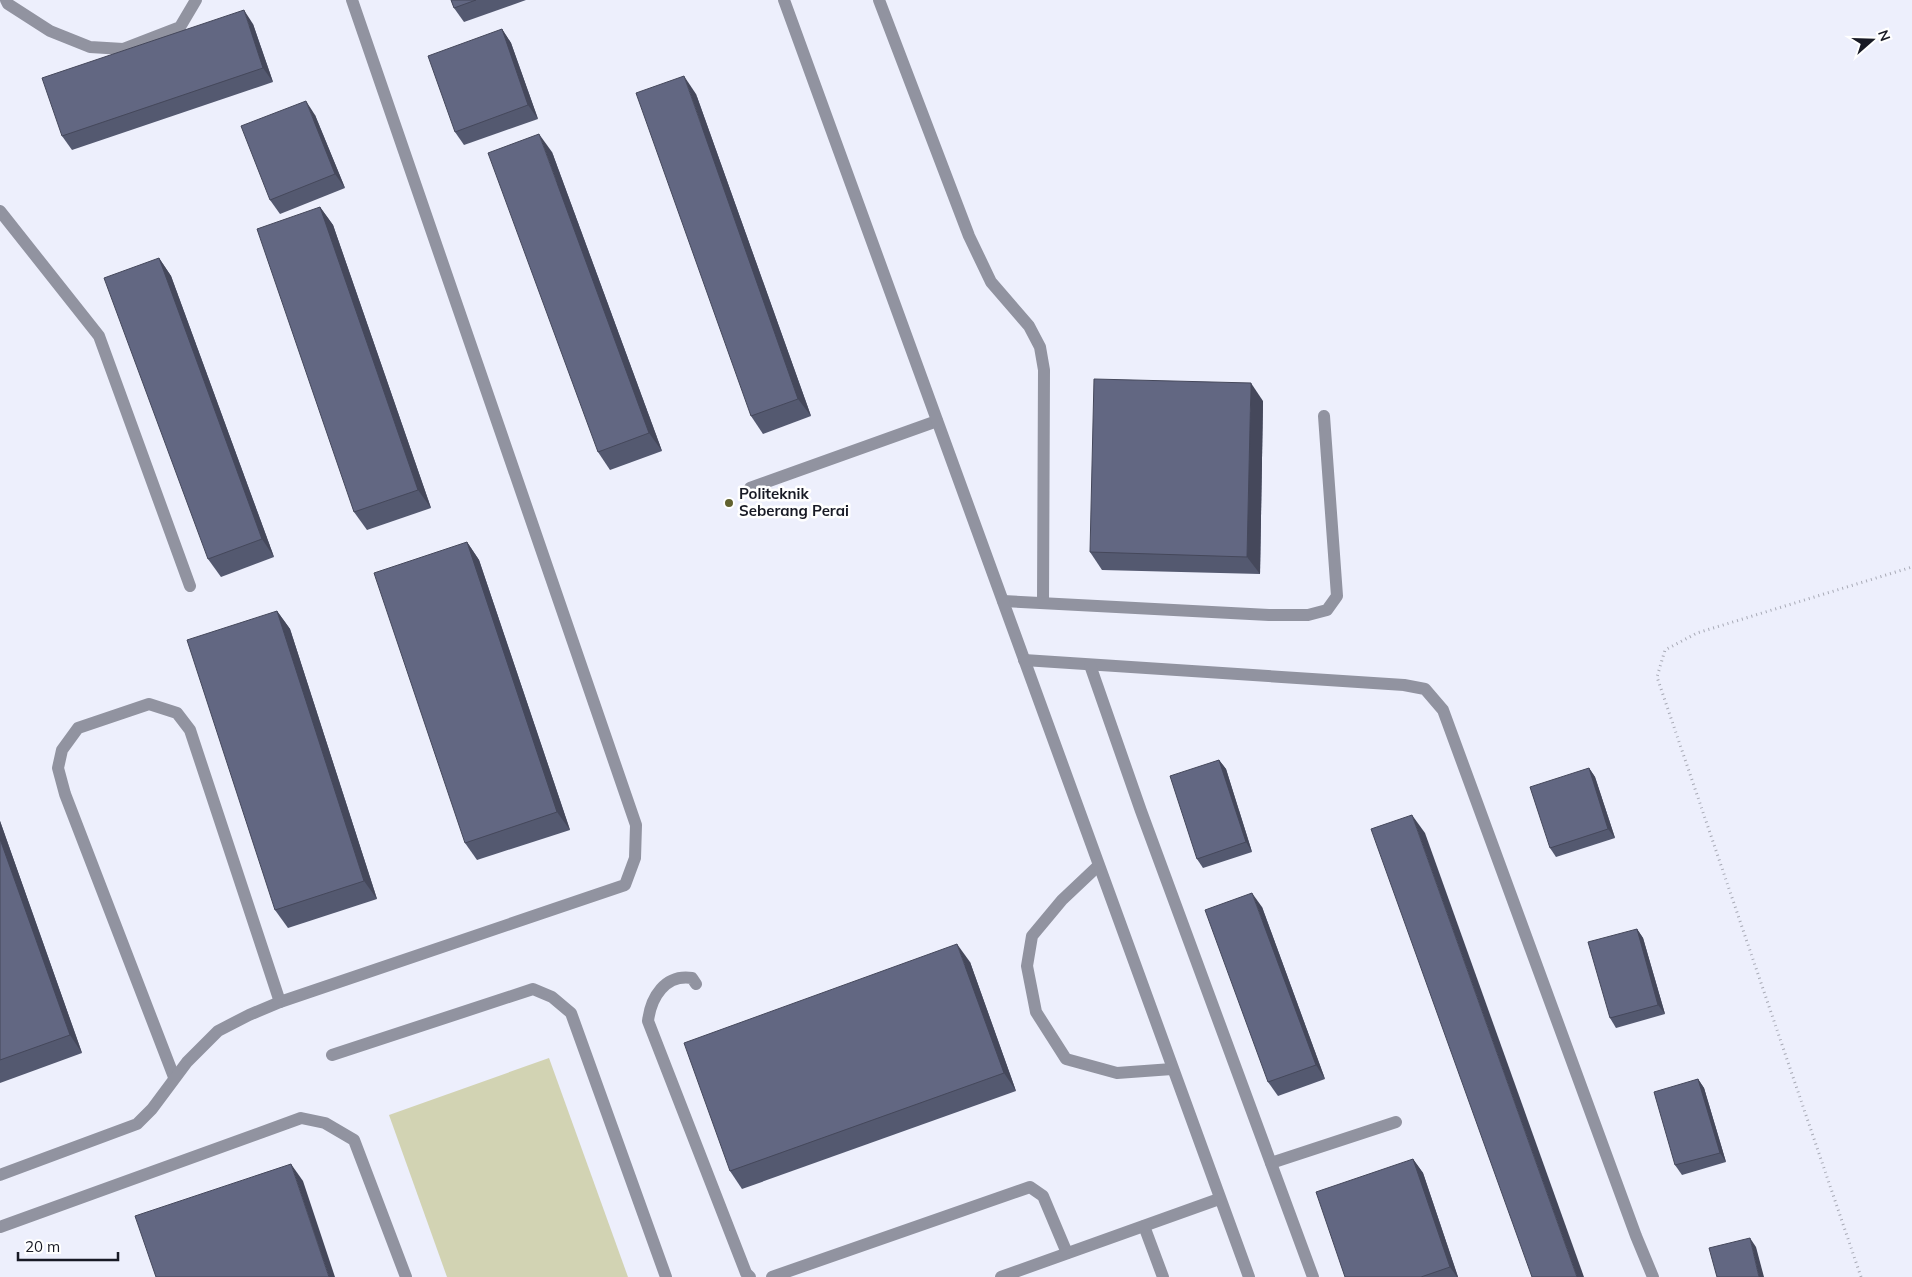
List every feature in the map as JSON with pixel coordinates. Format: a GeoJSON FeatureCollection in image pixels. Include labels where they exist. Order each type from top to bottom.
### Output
{"type":"FeatureCollection","features":[{"type":"Feature","properties":{"kind":"street"},"geometry":{"type":"LineString","coordinates":[[8,3],[50,31],[90,47],[123,49],[180,27],[196,0]]}},
{"type":"Feature","properties":{"kind":"street"},"geometry":{"type":"LineString","coordinates":[[0,1175],[137,1124],[152,1109],[174,1077],[218,1031],[280,1002],[625,885],[635,858],[636,825],[352,0]]}},
{"type":"Feature","properties":{"kind":"street"},"geometry":{"type":"LineString","coordinates":[[784,0],[1219,1199],[1249,1277]]}},
{"type":"Feature","properties":{"kind":"street"},"geometry":{"type":"LineString","coordinates":[[879,0],[969,236],[991,282],[1029,326],[1040,347],[1044,370],[1043,602]]}},
{"type":"Feature","properties":{"kind":"street"},"geometry":{"type":"LineString","coordinates":[[0,211],[99,336],[190,586]]}},
{"type":"Feature","properties":{"kind":"street"},"geometry":{"type":"LineString","coordinates":[[1003,601],[1269,615],[1308,615],[1327,610],[1337,596],[1324,416]]}},
{"type":"Feature","properties":{"kind":"street"},"geometry":{"type":"LineString","coordinates":[[750,488],[937,421]]}},
{"type":"Feature","properties":{"kind":"street"},"geometry":{"type":"LineString","coordinates":[[1024,660],[1404,685],[1425,689],[1443,710],[1636,1236],[1653,1277]]}},
{"type":"Feature","properties":{"kind":"street"},"geometry":{"type":"LineString","coordinates":[[1090,665],[1127,774],[1313,1277]]}},
{"type":"Feature","properties":{"kind":"street"},"geometry":{"type":"LineString","coordinates":[[174,1077],[65,794],[58,768],[62,750],[78,728],[149,704],[177,713],[190,730],[280,1002]]}},
{"type":"Feature","properties":{"kind":"street"},"geometry":{"type":"LineString","coordinates":[[1098,866],[1062,900],[1032,936],[1027,966],[1036,1012],[1066,1059],[1117,1073],[1172,1068]]}},
{"type":"Feature","properties":{"kind":"street"},"geometry":{"type":"LineString","coordinates":[[696,984],[692,978],[684,976],[668,982],[656,994],[650,1007],[648,1020],[746,1273],[750,1277]]}},
{"type":"Feature","properties":{"kind":"street"},"geometry":{"type":"LineString","coordinates":[[332,1055],[533,989],[552,997],[571,1013],[666,1277]]}},
{"type":"Feature","properties":{"kind":"street"},"geometry":{"type":"LineString","coordinates":[[0,1227],[301,1118],[325,1122],[354,1140],[406,1277]]}},
{"type":"Feature","properties":{"kind":"street"},"geometry":{"type":"LineString","coordinates":[[1271,1163],[1396,1122]]}},
{"type":"Feature","properties":{"kind":"street"},"geometry":{"type":"LineString","coordinates":[[772,1277],[805,1272],[1030,1187],[1043,1196],[1067,1253]]}},
{"type":"Feature","properties":{"kind":"street"},"geometry":{"type":"LineString","coordinates":[[1001,1277],[1219,1199]]}},
{"type":"Feature","properties":{"kind":"street"},"geometry":{"type":"LineString","coordinates":[[1144,1226],[1163,1277]]}},
{"type":"Feature","properties":{"kind":"path"},"geometry":{"type":"LineString","coordinates":[[1861,1277],[1657,677],[1665,650],[1697,633],[1912,567]]}},
{"type":"Feature","properties":{"kind":"green space"},"geometry":{"type":"Polygon","coordinates":[[[549,1058],[628,1277],[447,1277],[389,1115],[549,1058]]]}},
{"type":"Feature","properties":{"kind":"building"},"geometry":{"type":"Polygon","coordinates":[[[451,0],[476,0],[454,8],[451,0]]]}},
{"type":"Feature","properties":{"kind":"building"},"geometry":{"type":"Polygon","coordinates":[[[244,10],[263,68],[62,136],[42,78],[244,10]]]}},
{"type":"Feature","properties":{"kind":"building"},"geometry":{"type":"Polygon","coordinates":[[[502,29],[528,105],[455,132],[428,56],[502,29]]]}},
{"type":"Feature","properties":{"kind":"building"},"geometry":{"type":"Polygon","coordinates":[[[684,76],[798,399],[751,416],[636,93],[684,76]]]}},
{"type":"Feature","properties":{"kind":"building"},"geometry":{"type":"Polygon","coordinates":[[[306,101],[335,174],[270,200],[241,126],[306,101]]]}},
{"type":"Feature","properties":{"kind":"building"},"geometry":{"type":"Polygon","coordinates":[[[539,134],[649,433],[598,452],[488,153],[539,134]]]}},
{"type":"Feature","properties":{"kind":"building"},"geometry":{"type":"Polygon","coordinates":[[[320,207],[418,490],[354,512],[257,229],[320,207]]]}},
{"type":"Feature","properties":{"kind":"building"},"geometry":{"type":"Polygon","coordinates":[[[159,258],[262,539],[208,559],[104,278],[159,258]]]}},
{"type":"Feature","properties":{"kind":"building"},"geometry":{"type":"Polygon","coordinates":[[[1094,379],[1251,383],[1247,557],[1090,552],[1094,379]]]}},
{"type":"Feature","properties":{"kind":"building"},"geometry":{"type":"Polygon","coordinates":[[[467,542],[557,812],[465,843],[374,573],[467,542]]]}},
{"type":"Feature","properties":{"kind":"building"},"geometry":{"type":"Polygon","coordinates":[[[277,611],[364,881],[275,910],[187,640],[277,611]]]}},
{"type":"Feature","properties":{"kind":"building"},"geometry":{"type":"Polygon","coordinates":[[[1219,760],[1246,842],[1197,859],[1170,776],[1219,760]]]}},
{"type":"Feature","properties":{"kind":"building"},"geometry":{"type":"Polygon","coordinates":[[[1589,768],[1608,829],[1550,848],[1530,787],[1589,768]]]}},
{"type":"Feature","properties":{"kind":"building"},"geometry":{"type":"Polygon","coordinates":[[[1412,815],[1577,1277],[1532,1277],[1371,829],[1412,815]]]}},
{"type":"Feature","properties":{"kind":"building"},"geometry":{"type":"Polygon","coordinates":[[[0,839],[70,1035],[0,1060],[0,839]]]}},
{"type":"Feature","properties":{"kind":"building"},"geometry":{"type":"Polygon","coordinates":[[[1252,893],[1316,1065],[1268,1082],[1205,910],[1252,893]]]}},
{"type":"Feature","properties":{"kind":"building"},"geometry":{"type":"Polygon","coordinates":[[[1637,929],[1658,1005],[1610,1018],[1588,942],[1637,929]]]}},
{"type":"Feature","properties":{"kind":"building"},"geometry":{"type":"Polygon","coordinates":[[[957,944],[1004,1073],[730,1171],[684,1043],[957,944]]]}},
{"type":"Feature","properties":{"kind":"building"},"geometry":{"type":"Polygon","coordinates":[[[1698,1079],[1720,1153],[1675,1165],[1654,1092],[1698,1079]]]}},
{"type":"Feature","properties":{"kind":"building"},"geometry":{"type":"Polygon","coordinates":[[[1413,1159],[1450,1267],[1421,1277],[1345,1277],[1316,1192],[1413,1159]]]}},
{"type":"Feature","properties":{"kind":"building"},"geometry":{"type":"Polygon","coordinates":[[[291,1164],[329,1277],[156,1277],[135,1216],[291,1164]]]}},
{"type":"Feature","properties":{"kind":"building"},"geometry":{"type":"Polygon","coordinates":[[[1750,1238],[1759,1277],[1717,1277],[1709,1248],[1750,1238]]]}},
{"type":"Feature","properties":{"kind":"place","name":"Politeknik Seberang Perai"},"geometry":{"type":"Point","coordinates":[729,503]}}]}
